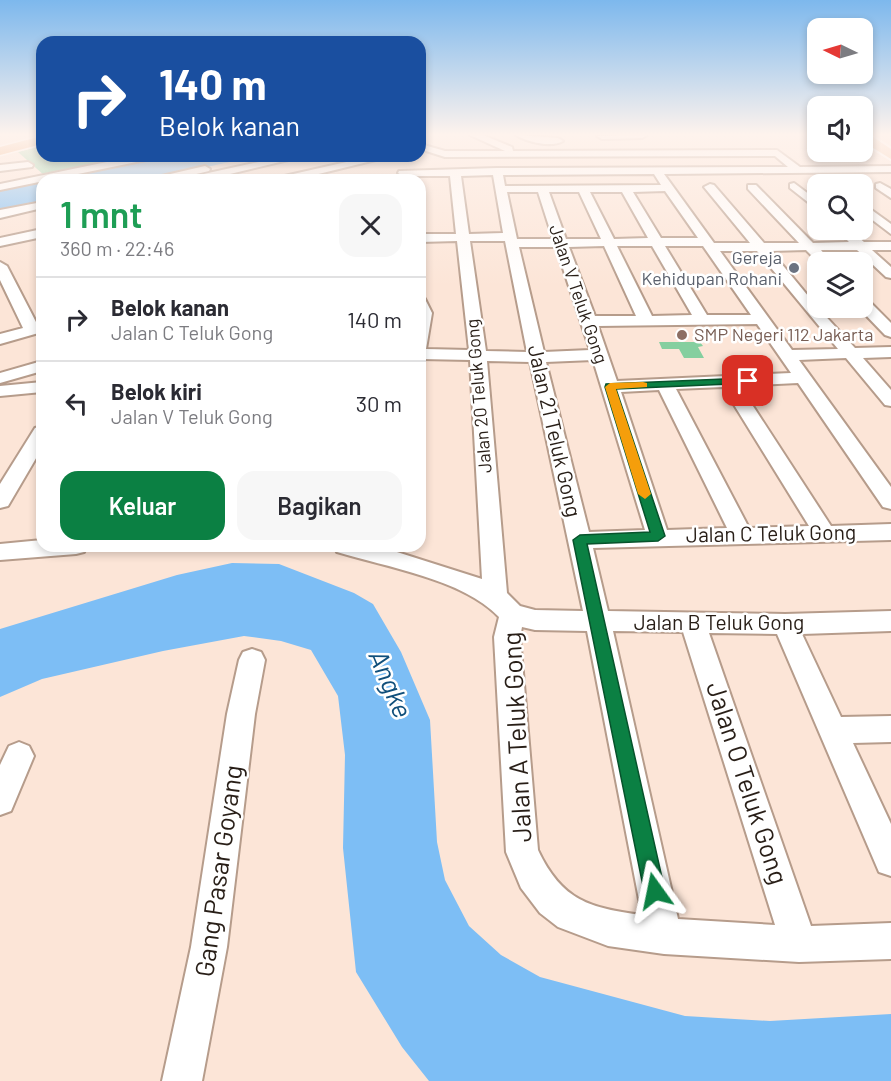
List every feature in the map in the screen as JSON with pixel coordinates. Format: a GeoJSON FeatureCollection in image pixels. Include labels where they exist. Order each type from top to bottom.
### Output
{"type":"FeatureCollection","features":[{"type":"Feature","properties":{"kind":"street","name":"Jalan 20 Teluk Gong"},"geometry":{"type":"LineString","coordinates":[[456,185],[478,356],[503,605]]}},
{"type":"Feature","properties":{"kind":"street","name":"Jalan 21 Teluk Gong"},"geometry":{"type":"LineString","coordinates":[[499,185],[580,540],[664,936]]}},
{"type":"Feature","properties":{"kind":"street"},"geometry":{"type":"LineString","coordinates":[[666,185],[891,502]]}},
{"type":"Feature","properties":{"kind":"street"},"geometry":{"type":"LineString","coordinates":[[794,186],[807,197]]}},
{"type":"Feature","properties":{"kind":"street"},"geometry":{"type":"LineString","coordinates":[[880,186],[891,195]]}},
{"type":"Feature","properties":{"kind":"street"},"geometry":{"type":"LineString","coordinates":[[752,187],[814,252]]}},
{"type":"Feature","properties":{"kind":"street"},"geometry":{"type":"LineString","coordinates":[[583,188],[646,320]]}},
{"type":"Feature","properties":{"kind":"street"},"geometry":{"type":"LineString","coordinates":[[625,188],[702,320]]}},
{"type":"Feature","properties":{"kind":"street"},"geometry":{"type":"LineString","coordinates":[[500,189],[668,188]]}},
{"type":"Feature","properties":{"kind":"street"},"geometry":{"type":"LineString","coordinates":[[710,188],[891,401]]}},
{"type":"Feature","properties":{"kind":"street","name":"Jalan V Teluk Gong"},"geometry":{"type":"LineString","coordinates":[[542,189],[589,321],[658,536]]}},
{"type":"Feature","properties":{"kind":"street"},"geometry":{"type":"LineString","coordinates":[[0,214],[36,206]]}},
{"type":"Feature","properties":{"kind":"street"},"geometry":{"type":"LineString","coordinates":[[0,221],[36,213]]}},
{"type":"Feature","properties":{"kind":"street"},"geometry":{"type":"LineString","coordinates":[[28,215],[36,226]]}},
{"type":"Feature","properties":{"kind":"street"},"geometry":{"type":"LineString","coordinates":[[873,215],[891,230]]}},
{"type":"Feature","properties":{"kind":"street"},"geometry":{"type":"LineString","coordinates":[[0,242],[36,235]]}},
{"type":"Feature","properties":{"kind":"street"},"geometry":{"type":"LineString","coordinates":[[426,237],[560,243],[891,246]]}},
{"type":"Feature","properties":{"kind":"street"},"geometry":{"type":"LineString","coordinates":[[854,240],[891,274]]}},
{"type":"Feature","properties":{"kind":"street"},"geometry":{"type":"LineString","coordinates":[[0,266],[36,327]]}},
{"type":"Feature","properties":{"kind":"street"},"geometry":{"type":"LineString","coordinates":[[873,313],[891,332]]}},
{"type":"Feature","properties":{"kind":"street"},"geometry":{"type":"LineString","coordinates":[[589,321],[762,319]]}},
{"type":"Feature","properties":{"kind":"street"},"geometry":{"type":"LineString","coordinates":[[0,339],[36,329]]}},
{"type":"Feature","properties":{"kind":"street"},"geometry":{"type":"LineString","coordinates":[[787,355],[891,352]]}},
{"type":"Feature","properties":{"kind":"street"},"geometry":{"type":"LineString","coordinates":[[426,354],[537,357],[600,355]]}},
{"type":"Feature","properties":{"kind":"street"},"geometry":{"type":"LineString","coordinates":[[0,378],[36,368]]}},
{"type":"Feature","properties":{"kind":"street"},"geometry":{"type":"LineString","coordinates":[[610,387],[805,378]]}},
{"type":"Feature","properties":{"kind":"street"},"geometry":{"type":"LineString","coordinates":[[729,382],[824,532]]}},
{"type":"Feature","properties":{"kind":"street"},"geometry":{"type":"LineString","coordinates":[[665,384],[741,534]]}},
{"type":"Feature","properties":{"kind":"street"},"geometry":{"type":"LineString","coordinates":[[0,391],[36,388]]}},
{"type":"Feature","properties":{"kind":"street"},"geometry":{"type":"LineString","coordinates":[[3,491],[36,441]]}},
{"type":"Feature","properties":{"kind":"street","name":"Jalan C Teluk Gong"},"geometry":{"type":"LineString","coordinates":[[580,540],[658,536],[891,532]]}},
{"type":"Feature","properties":{"kind":"street"},"geometry":{"type":"LineString","coordinates":[[0,552],[34,545]]}},
{"type":"Feature","properties":{"kind":"street","name":"Jalan B Teluk Gong"},"geometry":{"type":"LineString","coordinates":[[391,552],[471,584],[503,605],[535,620],[598,623],[785,624],[891,621]]}},
{"type":"Feature","properties":{"kind":"street","name":"Jalan A Teluk Gong"},"geometry":{"type":"LineString","coordinates":[[503,605],[522,852],[527,865],[552,901],[570,915],[608,928],[664,936],[799,944],[891,941]]}},
{"type":"Feature","properties":{"kind":"street","name":"Jalan O Teluk Gong"},"geometry":{"type":"LineString","coordinates":[[693,623],[799,944]]}},
{"type":"Feature","properties":{"kind":"street"},"geometry":{"type":"LineString","coordinates":[[785,624],[891,860]]}},
{"type":"Feature","properties":{"kind":"street","name":"Gang Pasar Goyang"},"geometry":{"type":"LineString","coordinates":[[182,1081],[209,947],[241,714],[252,660]]}},
{"type":"Feature","properties":{"kind":"street"},"geometry":{"type":"LineString","coordinates":[[833,730],[891,729]]}},
{"type":"Feature","properties":{"kind":"street"},"geometry":{"type":"LineString","coordinates":[[0,800],[19,756]]}},
{"type":"Feature","properties":{"kind":"green space"},"geometry":{"type":"Polygon","coordinates":[[[659,342],[700,342],[703,346],[698,347],[704,358],[684,358],[679,349],[662,349],[659,342]]]}},
{"type":"Feature","properties":{"kind":"water"},"geometry":{"type":"Polygon","coordinates":[[[36,185],[36,204],[0,212],[0,188],[36,185]]]}},
{"type":"Feature","properties":{"kind":"water","name":"Angke"},"geometry":{"type":"Polygon","coordinates":[[[232,563],[279,564],[354,593],[373,604],[401,652],[430,720],[437,842],[445,880],[469,926],[501,955],[540,977],[685,1016],[770,1021],[891,1014],[891,1081],[429,1081],[402,1047],[356,972],[343,848],[345,755],[338,696],[311,650],[281,641],[244,636],[163,651],[42,679],[0,697],[0,629],[177,575],[232,563]]]}},
{"type":"Feature","properties":{"kind":"slow traffic"},"geometry":{"type":"LineString","coordinates":[[643,385],[610,387],[645,494]]}},
{"type":"Feature","properties":{"kind":"place","name":"Gereja Kehidupan Rohani"},"geometry":{"type":"Point","coordinates":[794,268]}},
{"type":"Feature","properties":{"kind":"place","name":"SMP Negeri 112 Jakarta"},"geometry":{"type":"Point","coordinates":[682,335]}},
{"type":"Feature","properties":{"kind":"route"},"geometry":{"type":"LineString","coordinates":[[655,891],[580,540],[658,536],[610,387],[748,381]]}}]}
